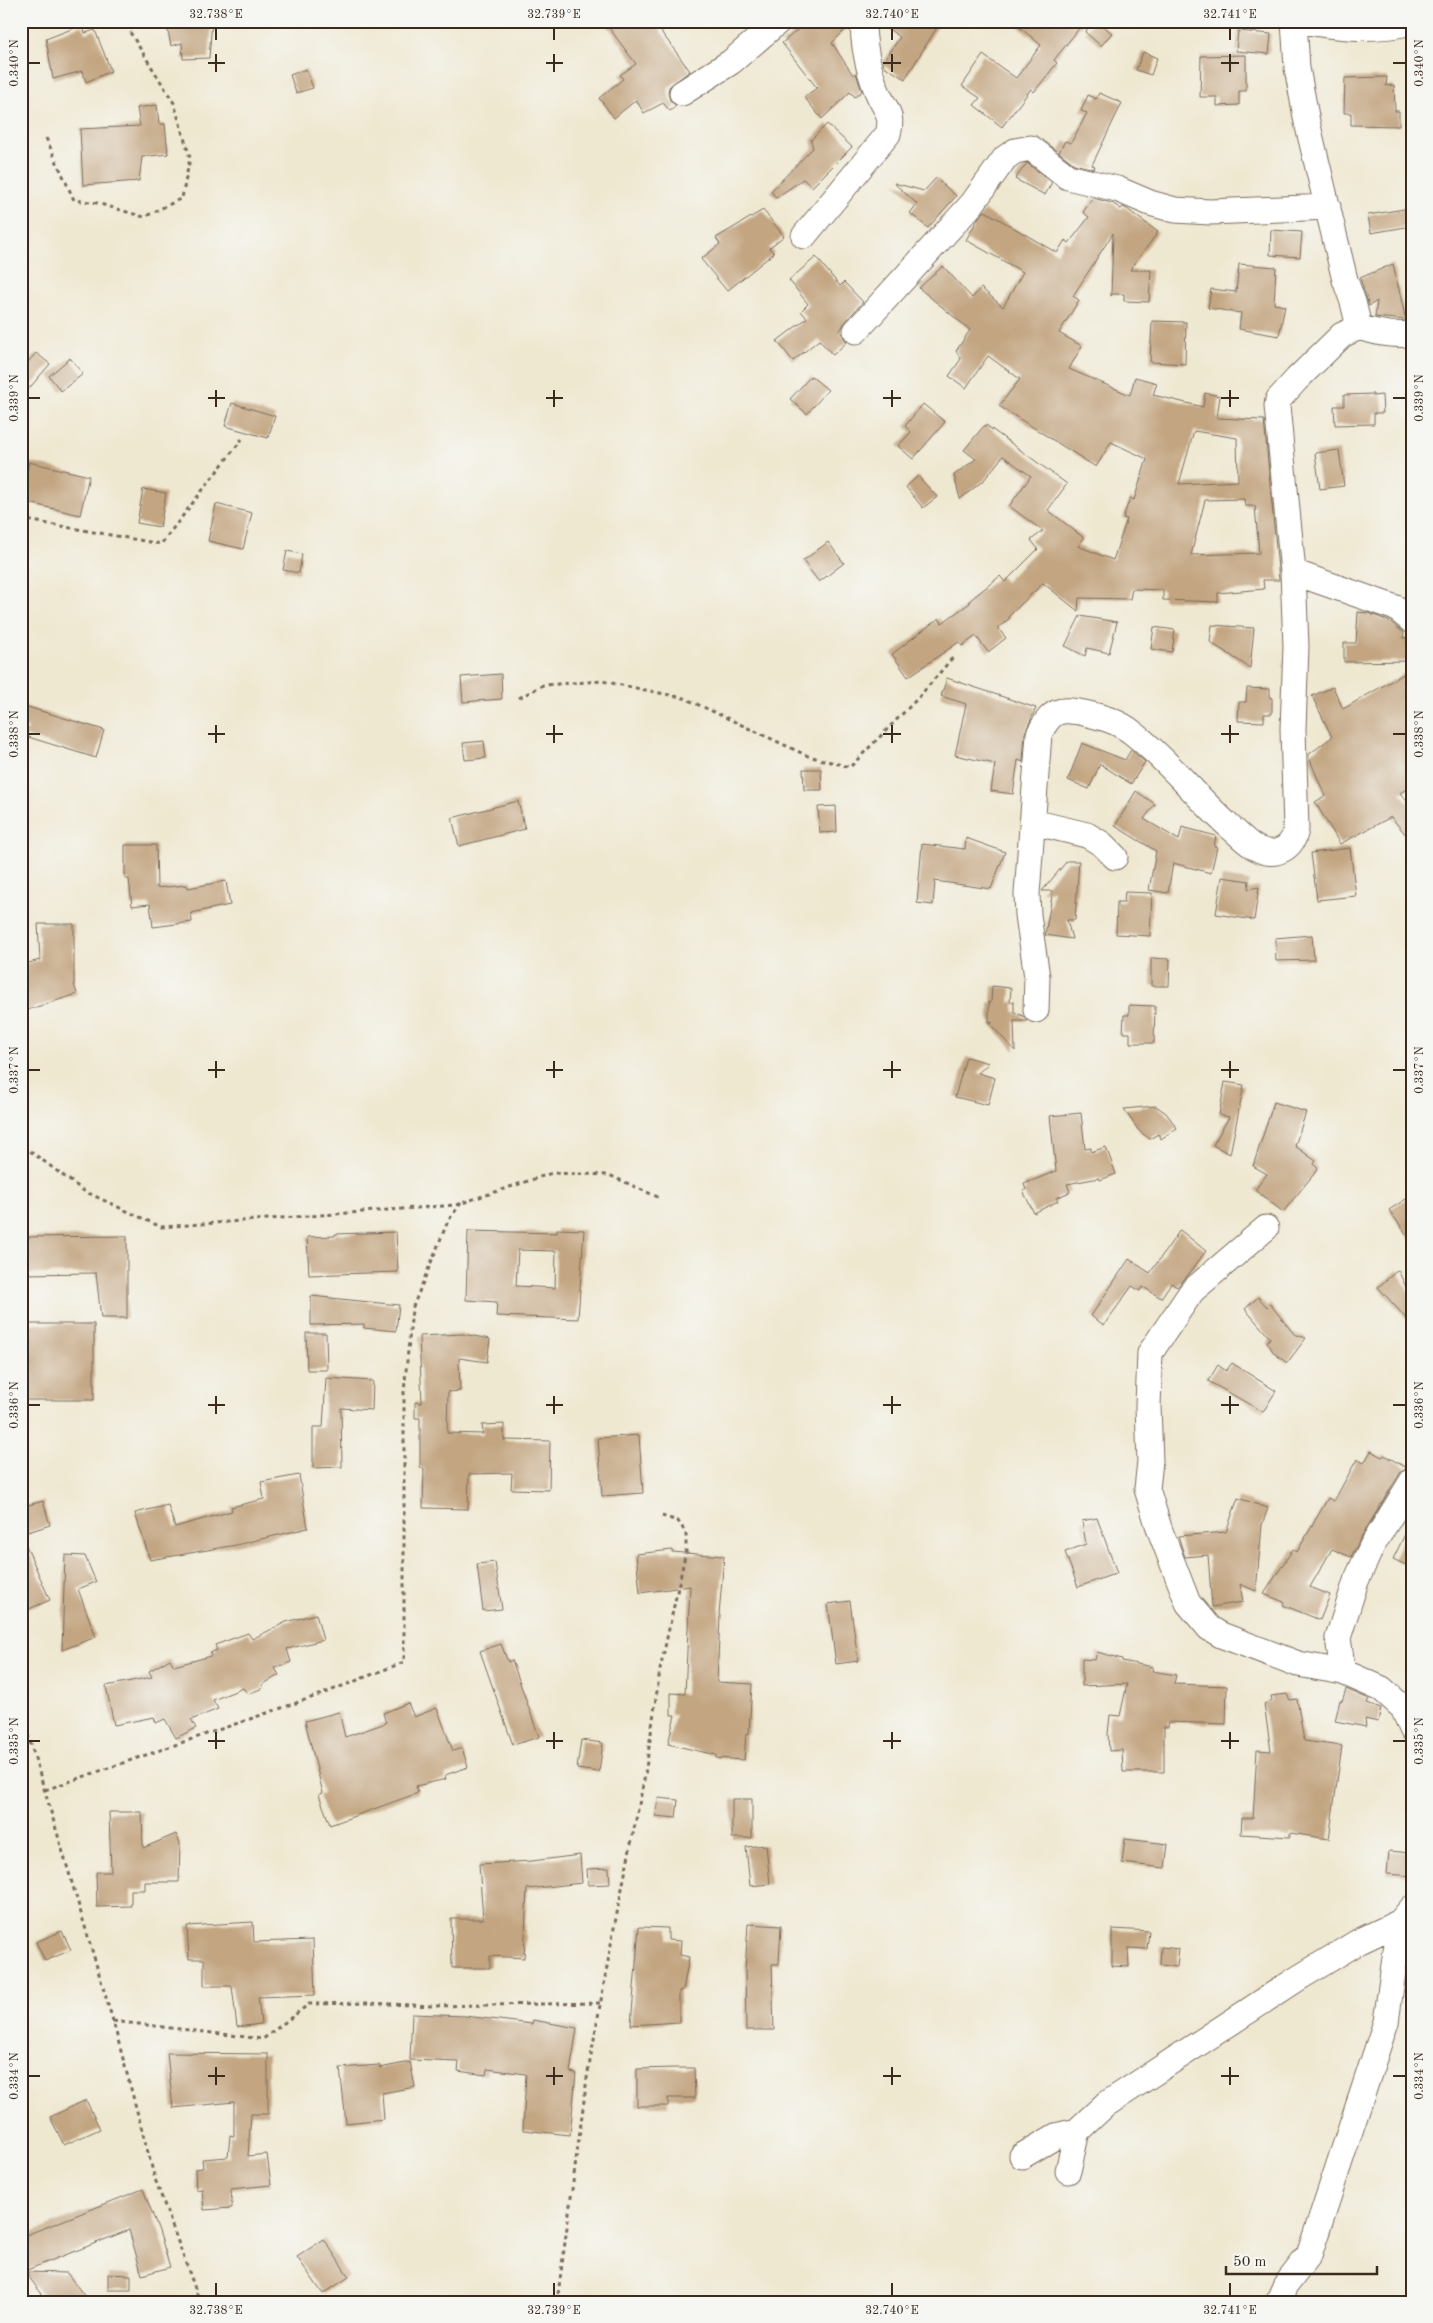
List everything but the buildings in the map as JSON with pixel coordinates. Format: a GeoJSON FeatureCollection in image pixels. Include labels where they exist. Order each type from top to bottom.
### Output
{"type":"FeatureCollection","features":[{"type":"Feature","properties":{"kind":"street"},"geometry":{"type":"LineString","coordinates":[[682,93],[731,62],[778,21]]}},
{"type":"Feature","properties":{"kind":"street"},"geometry":{"type":"LineString","coordinates":[[804,236],[888,134],[891,122],[887,109],[877,90],[863,37],[863,21]]}},
{"type":"Feature","properties":{"kind":"street"},"geometry":{"type":"LineString","coordinates":[[1294,21],[1297,68],[1328,207],[1359,327]]}},
{"type":"Feature","properties":{"kind":"street"},"geometry":{"type":"LineString","coordinates":[[1302,21],[1340,28],[1390,27],[1412,22]]}},
{"type":"Feature","properties":{"kind":"street"},"geometry":{"type":"LineString","coordinates":[[856,331],[972,204],[1005,158],[1015,152],[1031,148],[1068,177],[1117,189],[1150,203],[1175,210],[1210,212],[1328,207]]}},
{"type":"Feature","properties":{"kind":"street"},"geometry":{"type":"LineString","coordinates":[[1036,1010],[1037,977],[1027,901],[1039,734],[1047,719],[1054,712],[1067,710],[1101,716],[1133,733],[1209,808],[1256,848],[1266,852],[1278,852],[1287,848],[1295,838],[1293,729],[1296,646],[1293,572],[1278,423],[1278,400],[1342,335],[1359,327],[1373,332],[1396,335],[1412,334]]}},
{"type":"Feature","properties":{"kind":"street"},"geometry":{"type":"LineString","coordinates":[[1293,572],[1396,608],[1412,621]]}},
{"type":"Feature","properties":{"kind":"street"},"geometry":{"type":"LineString","coordinates":[[1033,822],[1087,835],[1102,844],[1115,857]]}},
{"type":"Feature","properties":{"kind":"street"},"geometry":{"type":"LineString","coordinates":[[1266,1228],[1192,1291],[1150,1353],[1148,1406],[1150,1461],[1148,1489],[1159,1528],[1188,1603],[1209,1628],[1221,1635],[1298,1664],[1343,1672],[1382,1689],[1403,1708],[1412,1729]]}},
{"type":"Feature","properties":{"kind":"street"},"geometry":{"type":"LineString","coordinates":[[1343,1672],[1338,1638],[1356,1581],[1372,1546],[1412,1481]]}},
{"type":"Feature","properties":{"kind":"street"},"geometry":{"type":"LineString","coordinates":[[1022,2156],[1056,2136],[1076,2131],[1104,2105],[1298,1978],[1406,1915]]}},
{"type":"Feature","properties":{"kind":"street"},"geometry":{"type":"LineString","coordinates":[[1278,2302],[1285,2286],[1309,2255],[1365,2087],[1386,2022],[1406,1915]]}},
{"type":"Feature","properties":{"kind":"street"},"geometry":{"type":"LineString","coordinates":[[1068,2172],[1076,2131]]}},
{"type":"Feature","properties":{"kind":"path"},"geometry":{"type":"LineString","coordinates":[[46,138],[74,200],[97,203],[144,216],[182,198],[190,158],[174,103],[123,21]]}},
{"type":"Feature","properties":{"kind":"path"},"geometry":{"type":"LineString","coordinates":[[21,519],[161,544],[242,439]]}},
{"type":"Feature","properties":{"kind":"path"},"geometry":{"type":"LineString","coordinates":[[520,698],[544,685],[611,682],[684,698],[808,756],[850,766],[919,697],[954,656]]}},
{"type":"Feature","properties":{"kind":"path"},"geometry":{"type":"LineString","coordinates":[[30,1151],[84,1191],[161,1226],[461,1203],[552,1172],[609,1175],[660,1198]]}},
{"type":"Feature","properties":{"kind":"path"},"geometry":{"type":"LineString","coordinates":[[45,1790],[322,1694],[404,1662],[404,1392],[412,1310],[448,1221],[461,1203]]}},
{"type":"Feature","properties":{"kind":"path"},"geometry":{"type":"LineString","coordinates":[[557,2302],[587,2078],[645,1775],[660,1670],[686,1551],[686,1533],[678,1520],[662,1516]]}},
{"type":"Feature","properties":{"kind":"path"},"geometry":{"type":"LineString","coordinates":[[21,1711],[113,2021],[155,2178],[200,2302]]}},
{"type":"Feature","properties":{"kind":"path"},"geometry":{"type":"LineString","coordinates":[[113,2021],[263,2039],[309,2004],[433,2006],[601,2003]]}}]}
